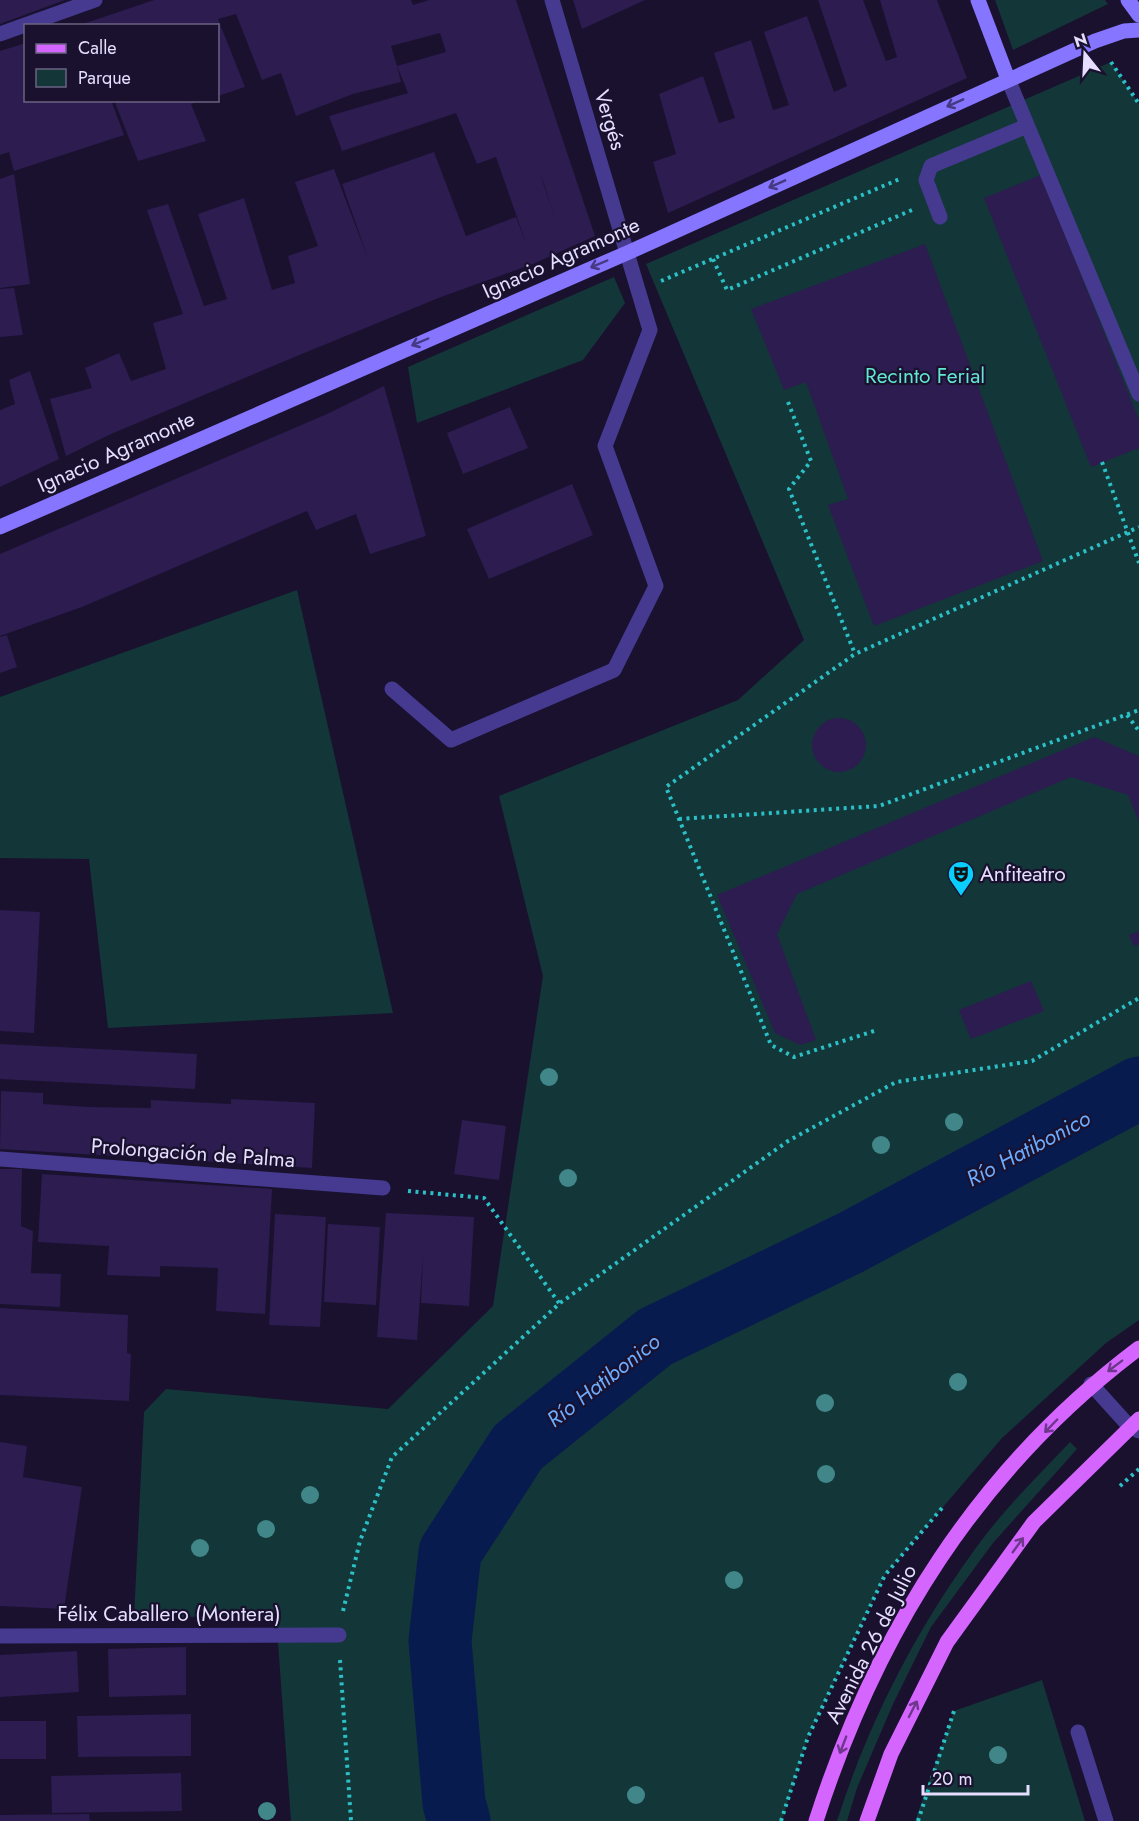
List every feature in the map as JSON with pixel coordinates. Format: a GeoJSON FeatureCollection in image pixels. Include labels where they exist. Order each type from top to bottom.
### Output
{"type":"FeatureCollection","features":[{"type":"Feature","properties":{"kind":"main road"},"geometry":{"type":"LineString","coordinates":[[978,0],[1008,79]]}},
{"type":"Feature","properties":{"kind":"main road"},"geometry":{"type":"LineString","coordinates":[[1128,0],[1139,15]]}},
{"type":"Feature","properties":{"kind":"main road","name":"Ignacio Agramonte"},"geometry":{"type":"LineString","coordinates":[[0,526],[627,253],[1095,41],[1124,30],[1139,30]]}},
{"type":"Feature","properties":{"kind":"main road","name":"Avenida 26 de Julio"},"geometry":{"type":"LineString","coordinates":[[816,1821],[857,1707],[913,1598],[984,1496],[1091,1384],[1139,1348]]}},
{"type":"Feature","properties":{"kind":"main road"},"geometry":{"type":"LineString","coordinates":[[867,1821],[891,1754],[947,1642],[1034,1522],[1136,1425]]}},
{"type":"Feature","properties":{"kind":"street"},"geometry":{"type":"LineString","coordinates":[[28,24],[95,0]]}},
{"type":"Feature","properties":{"kind":"street","name":"Vergés"},"geometry":{"type":"LineString","coordinates":[[392,689],[451,740],[614,670],[656,586],[605,446],[650,330],[552,0]]}},
{"type":"Feature","properties":{"kind":"street"},"geometry":{"type":"LineString","coordinates":[[0,34],[24,25]]}},
{"type":"Feature","properties":{"kind":"street"},"geometry":{"type":"LineString","coordinates":[[1008,79],[1139,394]]}},
{"type":"Feature","properties":{"kind":"street"},"geometry":{"type":"LineString","coordinates":[[940,217],[927,180],[931,166],[1027,126]]}},
{"type":"Feature","properties":{"kind":"street","name":"Prolongación de Palma"},"geometry":{"type":"LineString","coordinates":[[0,1159],[383,1188]]}},
{"type":"Feature","properties":{"kind":"street"},"geometry":{"type":"LineString","coordinates":[[1091,1384],[1136,1425]]}},
{"type":"Feature","properties":{"kind":"street","name":"Félix Caballero (Montera)"},"geometry":{"type":"LineString","coordinates":[[0,1636],[339,1635]]}},
{"type":"Feature","properties":{"kind":"street"},"geometry":{"type":"LineString","coordinates":[[1078,1732],[1106,1821]]}},
{"type":"Feature","properties":{"kind":"path"},"geometry":{"type":"LineString","coordinates":[[1095,41],[1139,104]]}},
{"type":"Feature","properties":{"kind":"path"},"geometry":{"type":"LineString","coordinates":[[638,291],[931,166]]}},
{"type":"Feature","properties":{"kind":"path"},"geometry":{"type":"LineString","coordinates":[[901,179],[905,189]]}},
{"type":"Feature","properties":{"kind":"path"},"geometry":{"type":"LineString","coordinates":[[713,259],[727,290],[914,210],[910,199]]}},
{"type":"Feature","properties":{"kind":"path"},"geometry":{"type":"LineString","coordinates":[[788,402],[812,461],[789,489],[855,654]]}},
{"type":"Feature","properties":{"kind":"path"},"geometry":{"type":"LineString","coordinates":[[1102,462],[1139,563]]}},
{"type":"Feature","properties":{"kind":"path"},"geometry":{"type":"LineString","coordinates":[[873,1031],[794,1057],[771,1045],[666,787],[855,654],[1139,527]]}},
{"type":"Feature","properties":{"kind":"path"},"geometry":{"type":"LineString","coordinates":[[679,819],[879,806],[1139,710]]}},
{"type":"Feature","properties":{"kind":"path"},"geometry":{"type":"LineString","coordinates":[[1127,715],[1139,731]]}},
{"type":"Feature","properties":{"kind":"path"},"geometry":{"type":"LineString","coordinates":[[351,1821],[339,1635],[360,1541],[393,1457],[560,1303],[788,1141],[897,1082],[1032,1061],[1139,998]]}},
{"type":"Feature","properties":{"kind":"path"},"geometry":{"type":"LineString","coordinates":[[383,1188],[484,1198],[560,1303]]}},
{"type":"Feature","properties":{"kind":"path"},"geometry":{"type":"LineString","coordinates":[[1120,1486],[1139,1468]]}},
{"type":"Feature","properties":{"kind":"path"},"geometry":{"type":"LineString","coordinates":[[918,1821],[954,1711]]}},
{"type":"Feature","properties":{"kind":"green space"},"geometry":{"type":"Polygon","coordinates":[[[995,0],[1105,0],[1108,4],[1013,50],[995,0]]]}},
{"type":"Feature","properties":{"kind":"green space","name":"Recinto Ferial"},"geometry":{"type":"Polygon","coordinates":[[[1111,62],[1139,104],[1139,1320],[1106,1343],[1002,1438],[885,1575],[808,1737],[782,1821],[291,1821],[276,1615],[134,1618],[144,1412],[166,1389],[388,1409],[493,1306],[543,976],[499,796],[738,700],[804,640],[646,264],[1111,62]]]}},
{"type":"Feature","properties":{"kind":"green space"},"geometry":{"type":"Polygon","coordinates":[[[614,277],[625,303],[583,360],[417,423],[408,367],[614,277]]]}},
{"type":"Feature","properties":{"kind":"green space"},"geometry":{"type":"Polygon","coordinates":[[[297,590],[393,1013],[108,1028],[89,859],[0,858],[0,697],[297,590]]]}},
{"type":"Feature","properties":{"kind":"green space"},"geometry":{"type":"Polygon","coordinates":[[[1070,1442],[1077,1449],[993,1543],[931,1627],[893,1704],[857,1788],[847,1821],[837,1821],[880,1710],[936,1606],[991,1528],[1070,1442]]]}},
{"type":"Feature","properties":{"kind":"green space"},"geometry":{"type":"Polygon","coordinates":[[[1042,1680],[1085,1821],[915,1821],[954,1711],[1042,1680]]]}},
{"type":"Feature","properties":{"kind":"building"},"geometry":{"type":"Polygon","coordinates":[[[0,0],[65,0],[0,24],[0,0]]]}},
{"type":"Feature","properties":{"kind":"building"},"geometry":{"type":"Polygon","coordinates":[[[154,0],[411,0],[413,5],[429,0],[516,0],[595,236],[533,264],[441,297],[297,356],[111,434],[66,456],[50,399],[92,388],[85,368],[119,353],[131,381],[166,369],[153,323],[183,314],[147,210],[168,204],[204,306],[227,299],[198,214],[244,198],[272,290],[295,283],[288,256],[318,246],[295,182],[334,169],[369,261],[342,184],[434,152],[466,236],[516,217],[526,243],[496,157],[477,164],[456,113],[342,151],[329,116],[408,93],[397,66],[401,82],[353,94],[296,116],[281,73],[262,80],[236,14],[218,19],[245,87],[219,96],[219,24],[83,24],[154,0]],[[440,33],[391,46],[397,66],[446,52],[440,33]]]}},
{"type":"Feature","properties":{"kind":"building"},"geometry":{"type":"Polygon","coordinates":[[[573,0],[645,0],[582,29],[573,0]]]}},
{"type":"Feature","properties":{"kind":"building"},"geometry":{"type":"Polygon","coordinates":[[[818,0],[863,0],[886,61],[897,57],[880,0],[937,0],[967,78],[668,213],[653,162],[676,154],[659,94],[703,76],[719,123],[735,118],[714,53],[751,40],[773,110],[789,105],[764,32],[807,16],[834,92],[847,86],[818,0]]]}},
{"type":"Feature","properties":{"kind":"building"},"geometry":{"type":"Polygon","coordinates":[[[24,44],[24,102],[112,102],[124,135],[14,171],[9,152],[0,155],[0,51],[24,44]]]}},
{"type":"Feature","properties":{"kind":"building"},"geometry":{"type":"Polygon","coordinates":[[[115,102],[196,102],[191,104],[206,141],[138,161],[115,102]]]}},
{"type":"Feature","properties":{"kind":"building"},"geometry":{"type":"Polygon","coordinates":[[[14,174],[30,284],[0,288],[0,179],[14,174]]]}},
{"type":"Feature","properties":{"kind":"building"},"geometry":{"type":"Polygon","coordinates":[[[1041,175],[1139,420],[1139,448],[1091,467],[984,198],[1041,175]]]}},
{"type":"Feature","properties":{"kind":"building"},"geometry":{"type":"Polygon","coordinates":[[[925,244],[1043,561],[874,626],[828,505],[848,499],[806,382],[784,390],[751,309],[925,244]]]}},
{"type":"Feature","properties":{"kind":"building"},"geometry":{"type":"Polygon","coordinates":[[[14,288],[23,335],[0,337],[0,289],[14,288]]]}},
{"type":"Feature","properties":{"kind":"building"},"geometry":{"type":"Polygon","coordinates":[[[30,371],[59,459],[0,487],[0,410],[15,404],[9,380],[30,371]]]}},
{"type":"Feature","properties":{"kind":"building"},"geometry":{"type":"Polygon","coordinates":[[[384,386],[426,536],[370,554],[356,514],[316,530],[307,511],[82,607],[0,636],[0,554],[327,414],[384,386]]]}},
{"type":"Feature","properties":{"kind":"building"},"geometry":{"type":"Polygon","coordinates":[[[510,407],[528,448],[463,474],[447,433],[510,407]]]}},
{"type":"Feature","properties":{"kind":"building"},"geometry":{"type":"Polygon","coordinates":[[[572,484],[593,535],[489,579],[467,529],[572,484]]]}},
{"type":"Feature","properties":{"kind":"building"},"geometry":{"type":"Polygon","coordinates":[[[7,635],[17,667],[0,673],[0,637],[7,635]]]}},
{"type":"Feature","properties":{"kind":"building"},"geometry":{"type":"Polygon","coordinates":[[[839,718],[849,720],[858,726],[864,735],[866,745],[864,755],[858,764],[849,770],[839,772],[829,770],[820,764],[814,755],[812,745],[814,735],[820,726],[829,720],[839,718]]]}},
{"type":"Feature","properties":{"kind":"building"},"geometry":{"type":"Polygon","coordinates":[[[1094,737],[1139,756],[1139,822],[1128,795],[1071,777],[797,894],[777,934],[816,1040],[800,1045],[775,1033],[717,895],[1094,737]]]}},
{"type":"Feature","properties":{"kind":"building"},"geometry":{"type":"Polygon","coordinates":[[[0,910],[40,912],[34,1033],[0,1031],[0,910]]]}},
{"type":"Feature","properties":{"kind":"building"},"geometry":{"type":"Polygon","coordinates":[[[1139,931],[1139,944],[1134,946],[1129,935],[1139,931]]]}},
{"type":"Feature","properties":{"kind":"building"},"geometry":{"type":"Polygon","coordinates":[[[1031,981],[1044,1011],[971,1039],[959,1010],[1031,981]]]}},
{"type":"Feature","properties":{"kind":"building"},"geometry":{"type":"Polygon","coordinates":[[[0,1044],[197,1054],[195,1089],[0,1079],[0,1044]]]}},
{"type":"Feature","properties":{"kind":"building"},"geometry":{"type":"Polygon","coordinates":[[[1,1091],[43,1093],[43,1104],[89,1107],[151,1108],[151,1100],[231,1104],[231,1099],[315,1103],[312,1168],[0,1149],[1,1091]]]}},
{"type":"Feature","properties":{"kind":"building"},"geometry":{"type":"Polygon","coordinates":[[[462,1120],[506,1126],[499,1180],[454,1174],[462,1120]]]}},
{"type":"Feature","properties":{"kind":"building"},"geometry":{"type":"Polygon","coordinates":[[[0,1169],[22,1169],[21,1226],[33,1231],[31,1273],[61,1274],[60,1307],[0,1304],[0,1169]]]}},
{"type":"Feature","properties":{"kind":"building"},"geometry":{"type":"Polygon","coordinates":[[[42,1174],[272,1189],[265,1314],[216,1311],[218,1268],[160,1266],[160,1277],[107,1275],[109,1246],[38,1242],[42,1174]]]}},
{"type":"Feature","properties":{"kind":"building"},"geometry":{"type":"Polygon","coordinates":[[[386,1213],[474,1217],[469,1306],[421,1303],[423,1255],[417,1340],[377,1337],[386,1213]]]}},
{"type":"Feature","properties":{"kind":"building"},"geometry":{"type":"Polygon","coordinates":[[[275,1214],[326,1217],[320,1327],[269,1325],[275,1214]]]}},
{"type":"Feature","properties":{"kind":"building"},"geometry":{"type":"Polygon","coordinates":[[[328,1224],[380,1227],[376,1305],[324,1302],[328,1224]]]}},
{"type":"Feature","properties":{"kind":"building"},"geometry":{"type":"Polygon","coordinates":[[[0,1308],[128,1315],[127,1353],[131,1354],[129,1401],[0,1395],[0,1308]]]}},
{"type":"Feature","properties":{"kind":"building"},"geometry":{"type":"Polygon","coordinates":[[[0,1442],[27,1446],[23,1477],[82,1487],[64,1609],[0,1606],[0,1442]]]}},
{"type":"Feature","properties":{"kind":"building"},"geometry":{"type":"Polygon","coordinates":[[[186,1647],[186,1695],[109,1697],[108,1649],[186,1647]]]}},
{"type":"Feature","properties":{"kind":"building"},"geometry":{"type":"Polygon","coordinates":[[[77,1651],[79,1692],[0,1697],[0,1655],[77,1651]]]}},
{"type":"Feature","properties":{"kind":"building"},"geometry":{"type":"Polygon","coordinates":[[[191,1714],[191,1756],[78,1757],[77,1716],[191,1714]]]}},
{"type":"Feature","properties":{"kind":"building"},"geometry":{"type":"Polygon","coordinates":[[[0,1721],[46,1721],[46,1759],[0,1759],[0,1721]]]}},
{"type":"Feature","properties":{"kind":"building"},"geometry":{"type":"Polygon","coordinates":[[[181,1773],[182,1811],[52,1813],[51,1776],[181,1773]]]}},
{"type":"Feature","properties":{"kind":"building"},"geometry":{"type":"Polygon","coordinates":[[[89,1814],[90,1821],[0,1821],[0,1815],[89,1814]]]}},
{"type":"Feature","properties":{"kind":"waterway","name":"Río Hatibonico"},"geometry":{"type":"LineString","coordinates":[[459,1821],[454,1803],[440,1641],[450,1552],[518,1447],[655,1337],[850,1243],[1139,1088]]}},
{"type":"Feature","properties":{"kind":"place","name":"Anfiteatro"},"geometry":{"type":"Point","coordinates":[961,897]}}]}
